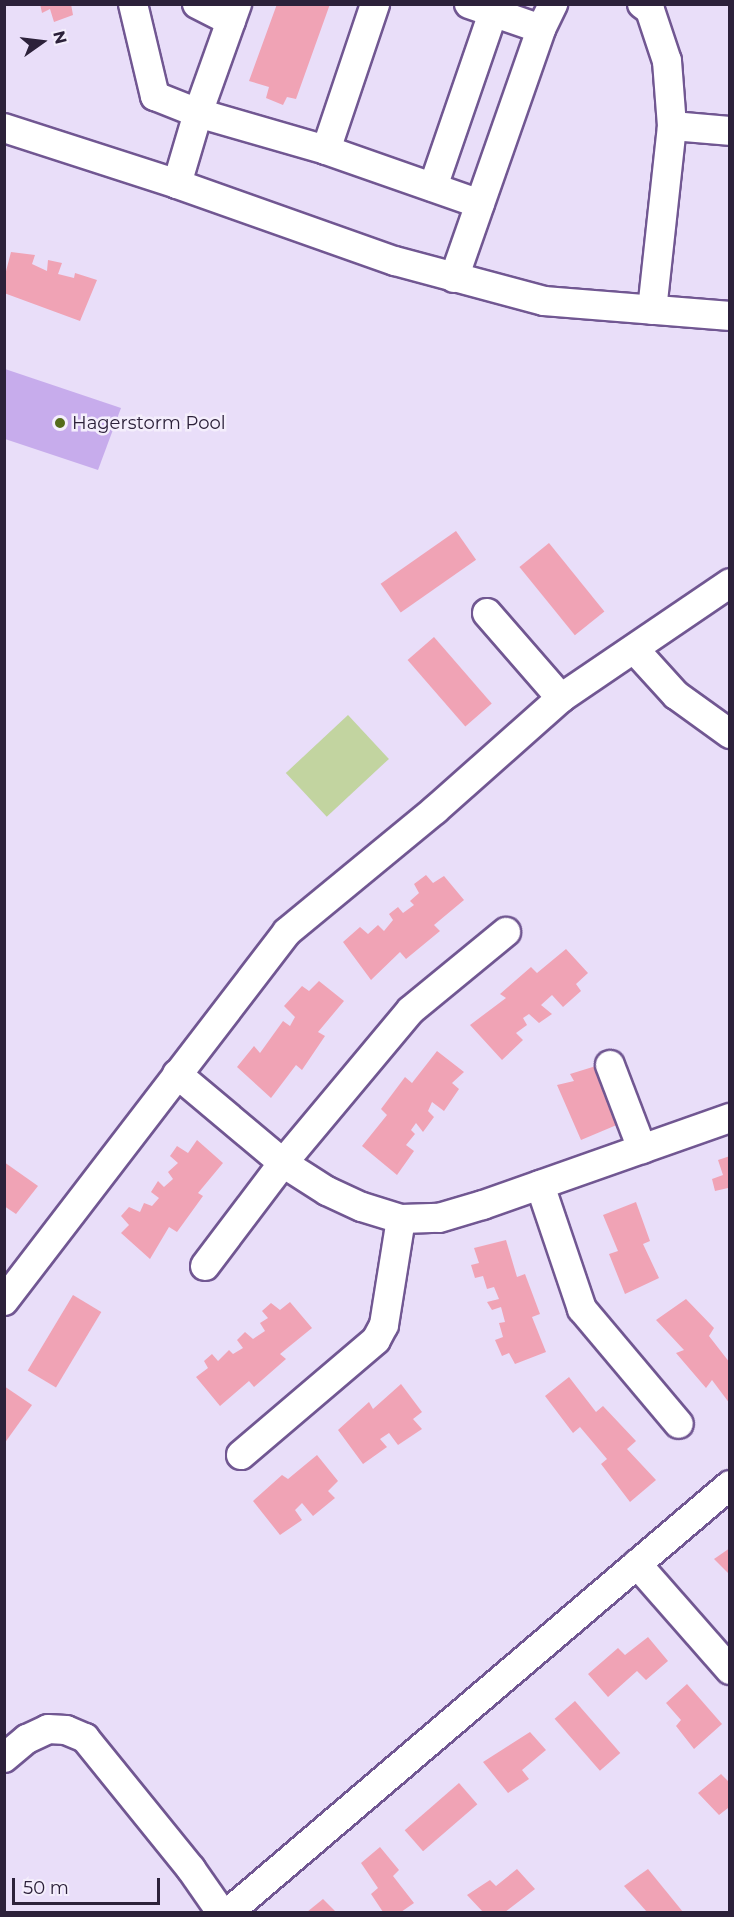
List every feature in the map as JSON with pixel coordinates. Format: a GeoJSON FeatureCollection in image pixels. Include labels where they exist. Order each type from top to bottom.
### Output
{"type":"FeatureCollection","features":[{"type":"Feature","properties":{"kind":"street"},"geometry":{"type":"LineString","coordinates":[[133,4],[154,96],[198,113],[326,150],[480,204]]}},
{"type":"Feature","properties":{"kind":"street"},"geometry":{"type":"LineString","coordinates":[[177,184],[198,113],[234,13],[197,4]]}},
{"type":"Feature","properties":{"kind":"street"},"geometry":{"type":"LineString","coordinates":[[326,150],[375,4]]}},
{"type":"Feature","properties":{"kind":"street"},"geometry":{"type":"LineString","coordinates":[[649,6],[667,61],[672,126],[652,310]]}},
{"type":"Feature","properties":{"kind":"street"},"geometry":{"type":"LineString","coordinates":[[433,187],[481,9],[547,17],[454,278]]}},
{"type":"Feature","properties":{"kind":"street"},"geometry":{"type":"LineString","coordinates":[[672,126],[729,131]]}},
{"type":"Feature","properties":{"kind":"street"},"geometry":{"type":"LineString","coordinates":[[6,132],[177,184],[394,261],[544,302],[729,316]]}},
{"type":"Feature","properties":{"kind":"street"},"geometry":{"type":"LineString","coordinates":[[4,1301],[287,932],[435,810],[561,698],[635,650],[729,583]]}},
{"type":"Feature","properties":{"kind":"street"},"geometry":{"type":"LineString","coordinates":[[487,613],[561,698]]}},
{"type":"Feature","properties":{"kind":"street"},"geometry":{"type":"LineString","coordinates":[[635,650],[676,695],[729,734]]}},
{"type":"Feature","properties":{"kind":"street"},"geometry":{"type":"LineString","coordinates":[[205,1266],[283,1163],[411,1010],[506,932]]}},
{"type":"Feature","properties":{"kind":"street"},"geometry":{"type":"LineString","coordinates":[[610,1065],[642,1149]]}},
{"type":"Feature","properties":{"kind":"street"},"geometry":{"type":"LineString","coordinates":[[177,1074],[283,1163],[327,1191],[362,1207],[401,1219],[439,1218],[729,1118]]}},
{"type":"Feature","properties":{"kind":"street"},"geometry":{"type":"LineString","coordinates":[[540,1185],[582,1309],[678,1424]]}},
{"type":"Feature","properties":{"kind":"street"},"geometry":{"type":"LineString","coordinates":[[241,1455],[376,1340],[384,1325],[401,1219]]}},
{"type":"Feature","properties":{"kind":"street"},"geometry":{"type":"LineString","coordinates":[[229,1912],[729,1485]]}},
{"type":"Feature","properties":{"kind":"street"},"geometry":{"type":"LineString","coordinates":[[637,1564],[729,1670]]}},
{"type":"Feature","properties":{"kind":"street"},"geometry":{"type":"LineString","coordinates":[[4,1758],[27,1740],[48,1730],[66,1730],[85,1738],[191,1869],[221,1912]]}},
{"type":"Feature","properties":{"kind":"green space"},"geometry":{"type":"Polygon","coordinates":[[[348,715],[389,759],[327,817],[286,773],[348,715]]]}},
{"type":"Feature","properties":{"kind":"shaded area","name":"Hagerstorm Pool"},"geometry":{"type":"Polygon","coordinates":[[[5,369],[121,408],[98,470],[5,439],[5,369]]]}},
{"type":"Feature","properties":{"kind":"building"},"geometry":{"type":"Polygon","coordinates":[[[40,4],[71,4],[73,15],[54,22],[50,9],[42,13],[40,4]]]}},
{"type":"Feature","properties":{"kind":"building"},"geometry":{"type":"Polygon","coordinates":[[[277,4],[330,4],[296,99],[287,97],[283,105],[266,98],[269,87],[249,81],[277,4]]]}},
{"type":"Feature","properties":{"kind":"building"},"geometry":{"type":"Polygon","coordinates":[[[11,252],[35,255],[32,264],[47,271],[48,260],[62,263],[58,274],[74,278],[75,273],[97,280],[80,321],[4,293],[4,279],[11,252]]]}},
{"type":"Feature","properties":{"kind":"building"},"geometry":{"type":"Polygon","coordinates":[[[456,531],[476,560],[401,612],[381,584],[456,531]]]}},
{"type":"Feature","properties":{"kind":"building"},"geometry":{"type":"Polygon","coordinates":[[[549,543],[604,611],[575,635],[519,567],[549,543]]]}},
{"type":"Feature","properties":{"kind":"building"},"geometry":{"type":"Polygon","coordinates":[[[434,637],[492,703],[465,726],[408,660],[434,637]]]}},
{"type":"Feature","properties":{"kind":"building"},"geometry":{"type":"Polygon","coordinates":[[[426,875],[433,883],[444,876],[464,900],[434,925],[440,931],[406,959],[400,952],[371,980],[343,942],[360,927],[368,934],[378,925],[384,931],[393,920],[389,914],[398,907],[403,913],[414,905],[410,901],[419,893],[414,884],[426,875]]]}},
{"type":"Feature","properties":{"kind":"building"},"geometry":{"type":"Polygon","coordinates":[[[566,949],[588,973],[576,984],[581,991],[563,1007],[552,995],[541,1005],[552,1014],[539,1023],[529,1014],[523,1018],[527,1025],[516,1033],[523,1040],[502,1060],[470,1025],[506,998],[500,994],[531,967],[537,973],[566,949]]]}},
{"type":"Feature","properties":{"kind":"building"},"geometry":{"type":"Polygon","coordinates":[[[319,981],[344,1001],[318,1032],[325,1036],[302,1070],[296,1065],[271,1098],[237,1067],[254,1046],[260,1053],[283,1021],[290,1026],[295,1017],[284,1006],[302,986],[309,991],[319,981]]]}},
{"type":"Feature","properties":{"kind":"building"},"geometry":{"type":"Polygon","coordinates":[[[437,1051],[464,1072],[452,1083],[459,1089],[444,1111],[432,1102],[428,1111],[434,1117],[423,1132],[416,1123],[411,1130],[415,1134],[406,1145],[414,1151],[397,1175],[362,1146],[387,1115],[381,1109],[405,1077],[412,1083],[437,1051]]]}},
{"type":"Feature","properties":{"kind":"building"},"geometry":{"type":"Polygon","coordinates":[[[596,1066],[619,1124],[581,1140],[557,1085],[574,1081],[570,1074],[596,1066]]]}},
{"type":"Feature","properties":{"kind":"building"},"geometry":{"type":"Polygon","coordinates":[[[197,1140],[223,1163],[198,1193],[203,1196],[177,1232],[169,1227],[150,1259],[121,1233],[129,1225],[121,1216],[129,1207],[140,1212],[144,1203],[152,1206],[159,1198],[151,1192],[158,1181],[164,1187],[173,1179],[168,1172],[178,1163],[170,1156],[177,1146],[188,1153],[197,1140]]]}},
{"type":"Feature","properties":{"kind":"building"},"geometry":{"type":"Polygon","coordinates":[[[730,1156],[730,1193],[728,1188],[715,1191],[712,1179],[723,1175],[718,1160],[730,1156]]]}},
{"type":"Feature","properties":{"kind":"building"},"geometry":{"type":"Polygon","coordinates":[[[4,1162],[38,1186],[16,1214],[4,1206],[4,1162]]]}},
{"type":"Feature","properties":{"kind":"building"},"geometry":{"type":"Polygon","coordinates":[[[636,1202],[650,1241],[643,1244],[659,1278],[625,1294],[609,1254],[618,1251],[603,1215],[636,1202]]]}},
{"type":"Feature","properties":{"kind":"building"},"geometry":{"type":"Polygon","coordinates":[[[506,1240],[517,1277],[525,1274],[540,1314],[532,1317],[546,1352],[515,1364],[509,1353],[502,1356],[495,1340],[503,1337],[499,1323],[505,1322],[501,1307],[492,1310],[487,1302],[499,1299],[494,1287],[487,1289],[483,1276],[475,1278],[471,1265],[479,1263],[474,1248],[506,1240]]]}},
{"type":"Feature","properties":{"kind":"building"},"geometry":{"type":"Polygon","coordinates":[[[73,1295],[101,1312],[56,1387],[28,1370],[73,1295]]]}},
{"type":"Feature","properties":{"kind":"building"},"geometry":{"type":"Polygon","coordinates":[[[686,1299],[714,1328],[709,1336],[730,1363],[730,1404],[712,1380],[706,1388],[676,1353],[684,1350],[656,1320],[686,1299]]]}},
{"type":"Feature","properties":{"kind":"building"},"geometry":{"type":"Polygon","coordinates":[[[290,1302],[312,1328],[280,1354],[286,1359],[254,1387],[249,1381],[220,1406],[196,1377],[208,1368],[204,1361],[212,1354],[218,1361],[229,1350],[233,1354],[243,1348],[237,1340],[245,1332],[253,1339],[265,1331],[260,1323],[268,1318],[262,1311],[271,1303],[280,1310],[290,1302]]]}},
{"type":"Feature","properties":{"kind":"building"},"geometry":{"type":"Polygon","coordinates":[[[569,1377],[596,1412],[603,1406],[636,1441],[627,1449],[656,1480],[630,1502],[601,1464],[607,1459],[580,1427],[573,1433],[545,1396],[569,1377]]]}},
{"type":"Feature","properties":{"kind":"building"},"geometry":{"type":"Polygon","coordinates":[[[401,1384],[422,1412],[413,1419],[422,1429],[398,1445],[389,1433],[380,1439],[387,1447],[363,1464],[338,1430],[369,1402],[373,1409],[401,1384]]]}},
{"type":"Feature","properties":{"kind":"building"},"geometry":{"type":"Polygon","coordinates":[[[4,1386],[32,1405],[4,1444],[4,1386]]]}},
{"type":"Feature","properties":{"kind":"building"},"geometry":{"type":"Polygon","coordinates":[[[317,1455],[338,1481],[328,1491],[335,1498],[313,1516],[302,1503],[295,1510],[302,1520],[280,1535],[253,1501],[282,1475],[288,1479],[317,1455]]]}},
{"type":"Feature","properties":{"kind":"building"},"geometry":{"type":"Polygon","coordinates":[[[730,1548],[730,1575],[714,1559],[730,1548]]]}},
{"type":"Feature","properties":{"kind":"building"},"geometry":{"type":"Polygon","coordinates":[[[648,1637],[668,1661],[646,1680],[637,1671],[608,1697],[588,1674],[618,1648],[625,1655],[648,1637]]]}},
{"type":"Feature","properties":{"kind":"building"},"geometry":{"type":"Polygon","coordinates":[[[687,1684],[722,1724],[694,1749],[676,1726],[681,1720],[666,1703],[687,1684]]]}},
{"type":"Feature","properties":{"kind":"building"},"geometry":{"type":"Polygon","coordinates":[[[575,1701],[620,1753],[600,1771],[555,1719],[575,1701]]]}},
{"type":"Feature","properties":{"kind":"building"},"geometry":{"type":"Polygon","coordinates":[[[530,1732],[546,1750],[522,1770],[529,1779],[508,1793],[483,1762],[530,1732]]]}},
{"type":"Feature","properties":{"kind":"building"},"geometry":{"type":"Polygon","coordinates":[[[721,1774],[730,1783],[730,1810],[728,1808],[719,1815],[698,1793],[721,1774]]]}},
{"type":"Feature","properties":{"kind":"building"},"geometry":{"type":"Polygon","coordinates":[[[459,1783],[477,1804],[423,1851],[405,1830],[459,1783]]]}},
{"type":"Feature","properties":{"kind":"building"},"geometry":{"type":"Polygon","coordinates":[[[380,1847],[399,1870],[393,1876],[414,1903],[401,1912],[383,1912],[371,1894],[378,1888],[361,1863],[380,1847]]]}},
{"type":"Feature","properties":{"kind":"building"},"geometry":{"type":"Polygon","coordinates":[[[517,1869],[535,1889],[505,1912],[483,1912],[467,1895],[490,1880],[496,1886],[517,1869]]]}},
{"type":"Feature","properties":{"kind":"building"},"geometry":{"type":"Polygon","coordinates":[[[648,1869],[683,1912],[647,1912],[624,1886],[648,1869]]]}},
{"type":"Feature","properties":{"kind":"building"},"geometry":{"type":"Polygon","coordinates":[[[323,1899],[336,1912],[307,1912],[323,1899]]]}},
{"type":"Feature","properties":{"kind":"place","name":"Hagerstorm Pool"},"geometry":{"type":"Point","coordinates":[60,423]}}]}
